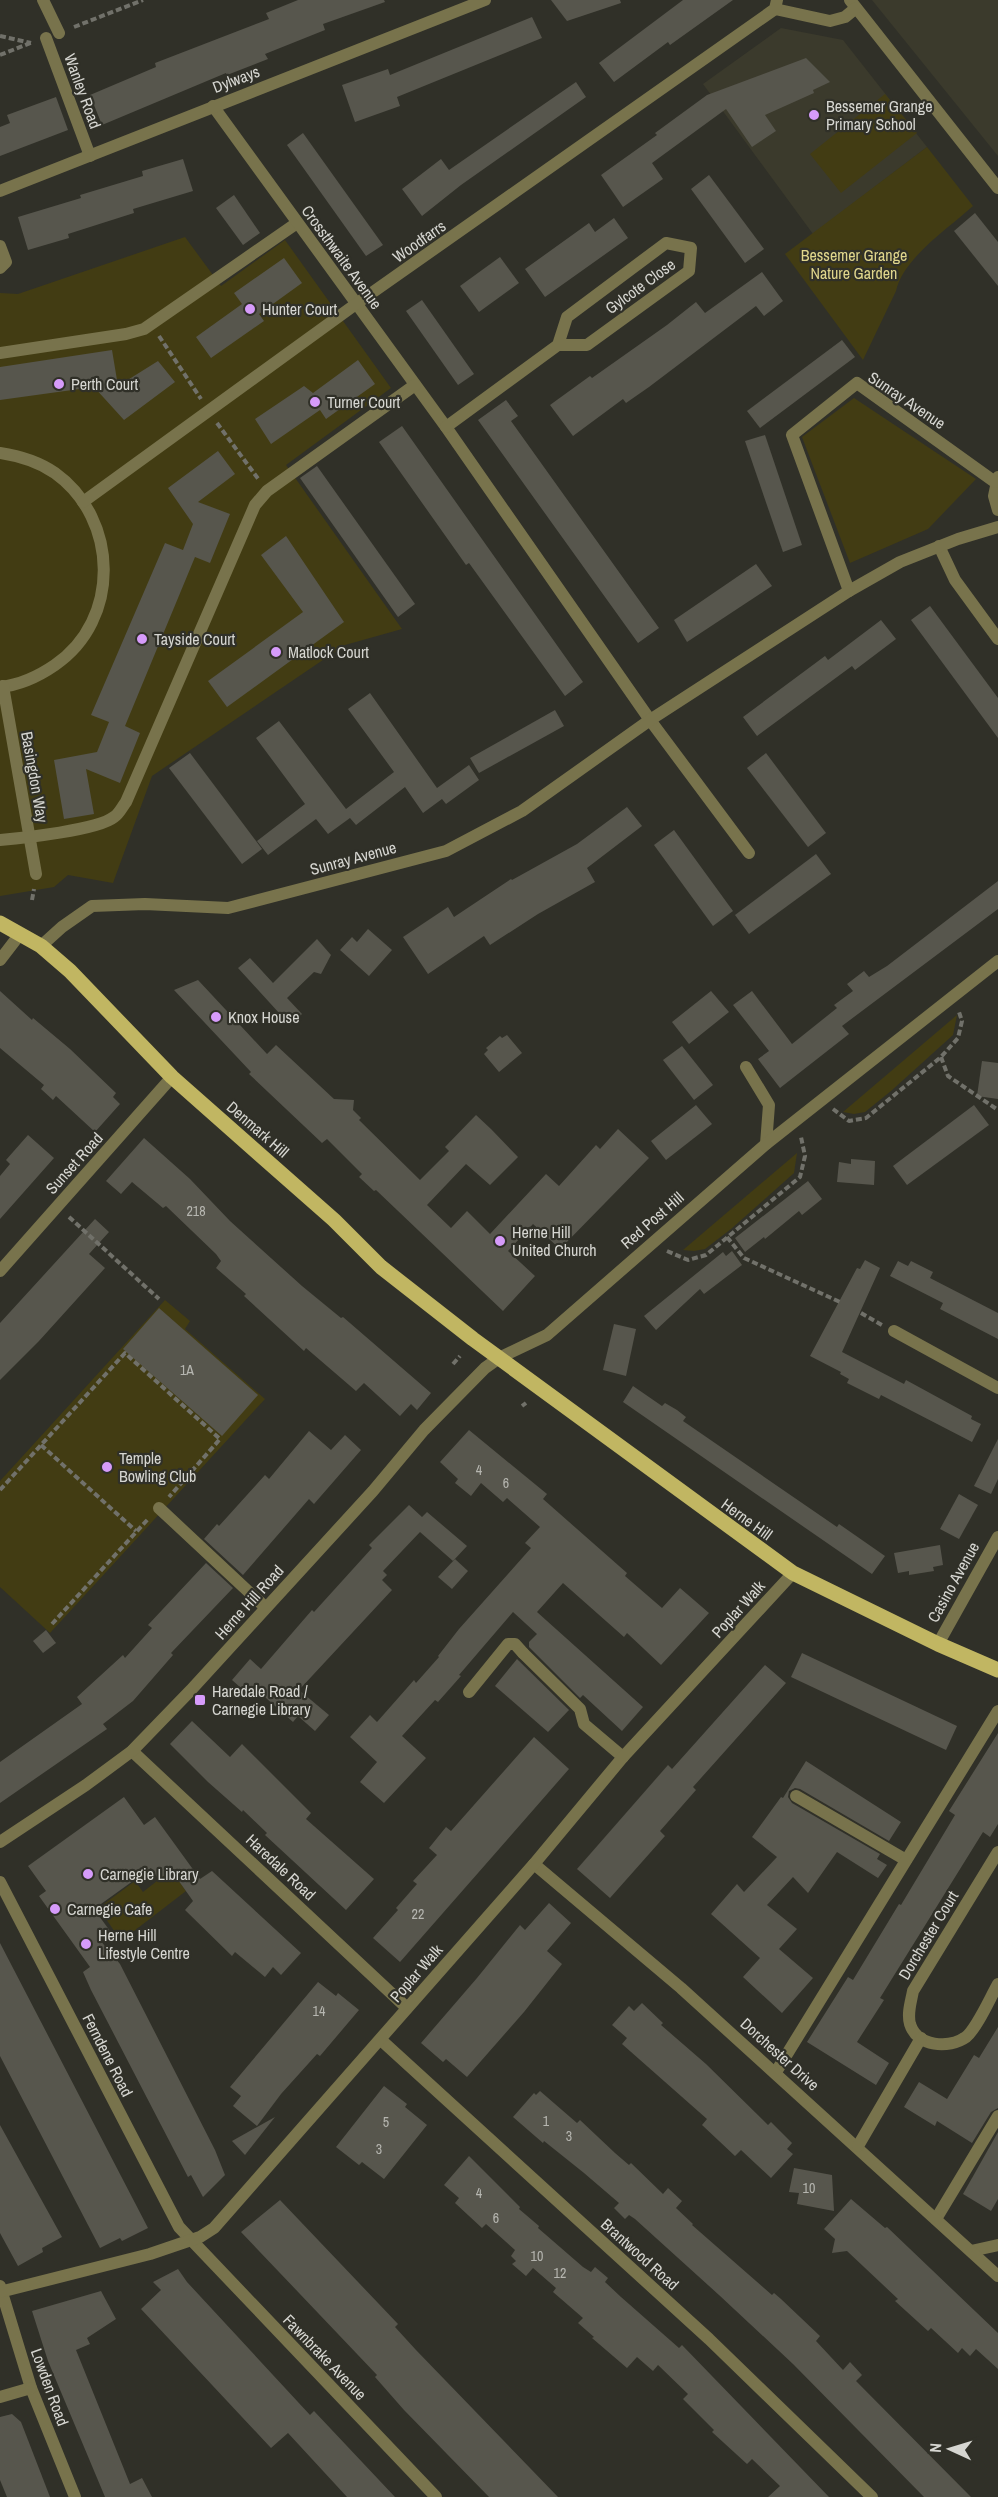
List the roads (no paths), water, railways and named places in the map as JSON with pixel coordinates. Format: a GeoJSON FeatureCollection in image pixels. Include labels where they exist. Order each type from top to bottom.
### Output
{"type":"FeatureCollection","features":[{"type":"Feature","properties":{"kind":"main road","name":"Denmark Hill"},"geometry":{"type":"LineString","coordinates":[[0,923],[41,946],[70,971],[172,1077],[334,1220],[381,1267],[499,1358]]}},
{"type":"Feature","properties":{"kind":"main road","name":"Herne Hill"},"geometry":{"type":"LineString","coordinates":[[499,1358],[793,1573],[938,1644],[998,1670]]}},
{"type":"Feature","properties":{"kind":"street","name":"Wanley Road"},"geometry":{"type":"LineString","coordinates":[[43,0],[59,33]]}},
{"type":"Feature","properties":{"kind":"street","name":"Dylways"},"geometry":{"type":"LineString","coordinates":[[0,191],[484,0]]}},
{"type":"Feature","properties":{"kind":"street","name":"Woodfarrs"},"geometry":{"type":"LineString","coordinates":[[84,502],[356,304],[776,5],[830,21],[845,17],[853,4]]}},
{"type":"Feature","properties":{"kind":"street"},"geometry":{"type":"LineString","coordinates":[[853,4],[998,188]]}},
{"type":"Feature","properties":{"kind":"street","name":"Wanley Road"},"geometry":{"type":"LineString","coordinates":[[46,38],[90,156]]}},
{"type":"Feature","properties":{"kind":"street","name":"Crossthwaite Avenue"},"geometry":{"type":"LineString","coordinates":[[213,106],[446,427]]}},
{"type":"Feature","properties":{"kind":"street"},"geometry":{"type":"LineString","coordinates":[[0,353],[144,329],[297,223]]}},
{"type":"Feature","properties":{"kind":"street","name":"Gylcote Close"},"geometry":{"type":"LineString","coordinates":[[666,243],[691,248],[689,271],[587,345],[558,345],[567,317],[666,243]]}},
{"type":"Feature","properties":{"kind":"street"},"geometry":{"type":"LineString","coordinates":[[0,246],[6,262],[0,268]]}},
{"type":"Feature","properties":{"kind":"street"},"geometry":{"type":"LineString","coordinates":[[558,345],[446,427],[650,720],[749,853]]}},
{"type":"Feature","properties":{"kind":"street","name":"Sunray Avenue"},"geometry":{"type":"LineString","coordinates":[[849,591],[792,435],[857,383],[997,479]]}},
{"type":"Feature","properties":{"kind":"street"},"geometry":{"type":"LineString","coordinates":[[0,840],[29,839],[101,823],[114,817],[126,802],[255,505],[267,491],[415,385]]}},
{"type":"Feature","properties":{"kind":"street","name":"Basingdon Way"},"geometry":{"type":"LineString","coordinates":[[0,453],[38,463],[55,473],[84,502],[101,541],[105,563],[104,585],[99,606],[78,645],[54,666],[25,681],[2,686],[36,874]]}},
{"type":"Feature","properties":{"kind":"street"},"geometry":{"type":"LineString","coordinates":[[997,479],[994,496],[998,510]]}},
{"type":"Feature","properties":{"kind":"street","name":"Sunray Avenue"},"geometry":{"type":"LineString","coordinates":[[41,946],[62,927],[92,906],[145,904],[228,908],[446,851],[522,811],[650,720],[849,591],[900,562],[939,546],[998,527]]}},
{"type":"Feature","properties":{"kind":"street"},"geometry":{"type":"LineString","coordinates":[[939,546],[955,580],[998,639]]}},
{"type":"Feature","properties":{"kind":"street"},"geometry":{"type":"LineString","coordinates":[[0,960],[20,934]]}},
{"type":"Feature","properties":{"kind":"street","name":"Red Post Hill"},"geometry":{"type":"LineString","coordinates":[[499,1358],[547,1335],[798,1117],[954,993],[998,961]]}},
{"type":"Feature","properties":{"kind":"street"},"geometry":{"type":"LineString","coordinates":[[746,1066],[769,1105],[766,1144]]}},
{"type":"Feature","properties":{"kind":"street","name":"Sunset Road"},"geometry":{"type":"LineString","coordinates":[[0,1271],[172,1077]]}},
{"type":"Feature","properties":{"kind":"street"},"geometry":{"type":"LineString","coordinates":[[894,1331],[998,1388]]}},
{"type":"Feature","properties":{"kind":"street","name":"Herne Hill Road"},"geometry":{"type":"LineString","coordinates":[[0,1842],[86,1785],[132,1751],[191,1690],[373,1491],[438,1416],[499,1358]]}},
{"type":"Feature","properties":{"kind":"street"},"geometry":{"type":"LineString","coordinates":[[159,1508],[266,1607]]}},
{"type":"Feature","properties":{"kind":"street","name":"Casino Avenue"},"geometry":{"type":"LineString","coordinates":[[938,1644],[998,1538]]}},
{"type":"Feature","properties":{"kind":"street","name":"Poplar Walk"},"geometry":{"type":"LineString","coordinates":[[1,2290],[150,2254],[210,2231],[226,2217],[322,2103],[381,2040],[624,1757],[793,1573]]}},
{"type":"Feature","properties":{"kind":"street"},"geometry":{"type":"LineString","coordinates":[[470,1692],[508,1644],[515,1644],[580,1709],[584,1724],[624,1757]]}},
{"type":"Feature","properties":{"kind":"street"},"geometry":{"type":"LineString","coordinates":[[776,2072],[998,1711]]}},
{"type":"Feature","properties":{"kind":"street","name":"Haredale Road"},"geometry":{"type":"LineString","coordinates":[[132,1751],[407,2008]]}},
{"type":"Feature","properties":{"kind":"street"},"geometry":{"type":"LineString","coordinates":[[796,1796],[906,1860]]}},
{"type":"Feature","properties":{"kind":"street","name":"Dorchester Court"},"geometry":{"type":"LineString","coordinates":[[921,2038],[911,2025],[909,2009],[913,1991],[998,1852]]}},
{"type":"Feature","properties":{"kind":"street","name":"Dorchester Drive"},"geometry":{"type":"LineString","coordinates":[[534,1864],[627,1940],[776,2072],[998,2276]]}},
{"type":"Feature","properties":{"kind":"street","name":"Ferndene Road"},"geometry":{"type":"LineString","coordinates":[[0,1882],[179,2227],[191,2239]]}},
{"type":"Feature","properties":{"kind":"street"},"geometry":{"type":"LineString","coordinates":[[858,2146],[921,2038],[938,2045],[953,2045],[968,2035],[998,1984]]}},
{"type":"Feature","properties":{"kind":"street","name":"Brantwood Road"},"geometry":{"type":"LineString","coordinates":[[381,2040],[709,2339],[872,2497]]}},
{"type":"Feature","properties":{"kind":"street"},"geometry":{"type":"LineString","coordinates":[[936,2219],[998,2116]]}},
{"type":"Feature","properties":{"kind":"street","name":"Fawnbrake Avenue"},"geometry":{"type":"LineString","coordinates":[[191,2239],[436,2497]]}},
{"type":"Feature","properties":{"kind":"street"},"geometry":{"type":"LineString","coordinates":[[971,2251],[998,2245]]}},
{"type":"Feature","properties":{"kind":"street","name":"Lowden Road"},"geometry":{"type":"LineString","coordinates":[[1,2290],[31,2388],[75,2497]]}},
{"type":"Feature","properties":{"kind":"street"},"geometry":{"type":"LineString","coordinates":[[0,2397],[31,2388]]}},
{"type":"Feature","properties":{"kind":"place","name":"Bessemer Grange Primary School"},"geometry":{"type":"Point","coordinates":[814,115]}},
{"type":"Feature","properties":{"kind":"place","name":"Hunter Court"},"geometry":{"type":"Point","coordinates":[250,309]}},
{"type":"Feature","properties":{"kind":"place","name":"Perth Court"},"geometry":{"type":"Point","coordinates":[59,384]}},
{"type":"Feature","properties":{"kind":"place","name":"Turner Court"},"geometry":{"type":"Point","coordinates":[315,402]}},
{"type":"Feature","properties":{"kind":"place","name":"Tayside Court"},"geometry":{"type":"Point","coordinates":[142,639]}},
{"type":"Feature","properties":{"kind":"place","name":"Matlock Court"},"geometry":{"type":"Point","coordinates":[276,652]}},
{"type":"Feature","properties":{"kind":"place","name":"Knox House"},"geometry":{"type":"Point","coordinates":[216,1017]}},
{"type":"Feature","properties":{"kind":"place","name":"Herne Hill United Church"},"geometry":{"type":"Point","coordinates":[500,1241]}},
{"type":"Feature","properties":{"kind":"place","name":"Temple Bowling Club"},"geometry":{"type":"Point","coordinates":[107,1467]}},
{"type":"Feature","properties":{"kind":"place","name":"Haredale Road / Carnegie Library"},"geometry":{"type":"Point","coordinates":[200,1700]}},
{"type":"Feature","properties":{"kind":"place","name":"Carnegie Library"},"geometry":{"type":"Point","coordinates":[88,1874]}},
{"type":"Feature","properties":{"kind":"place","name":"Carnegie Cafe"},"geometry":{"type":"Point","coordinates":[55,1909]}},
{"type":"Feature","properties":{"kind":"place","name":"Herne Hill Lifestyle Centre"},"geometry":{"type":"Point","coordinates":[86,1944]}},
{"type":"Feature","properties":{"kind":"park label","name":"Bessemer Grange Nature Garden"},"geometry":{"type":"Point","coordinates":[854,264]}}]}
